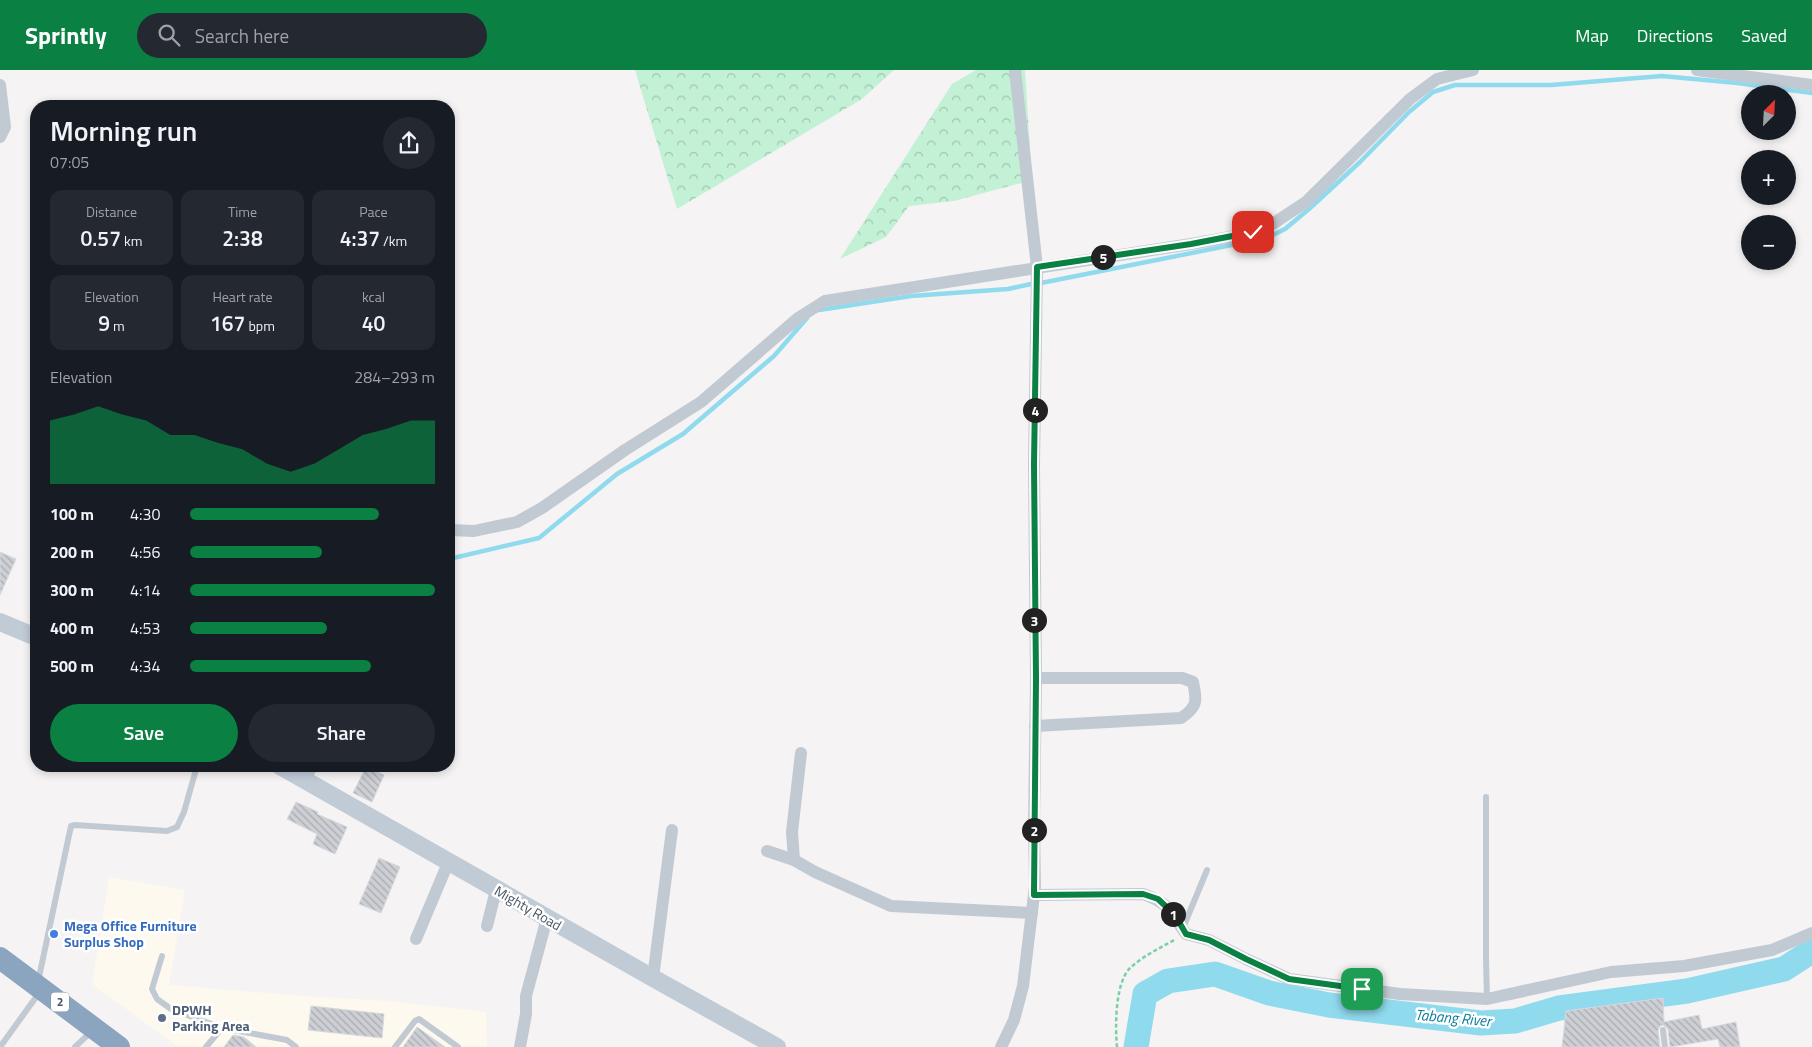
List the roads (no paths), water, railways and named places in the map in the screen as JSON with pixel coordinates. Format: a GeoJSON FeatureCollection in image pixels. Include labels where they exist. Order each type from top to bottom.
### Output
{"type":"FeatureCollection","features":[{"type":"Feature","properties":{"kind":"highway","name":"2"},"geometry":{"type":"LineString","coordinates":[[0,958],[119,1047]]}},
{"type":"Feature","properties":{"kind":"street"},"geometry":{"type":"LineString","coordinates":[[1001,1047],[1014,1020],[1023,986],[1034,895],[1036,678],[1034,464],[1037,267],[1014,70]]}},
{"type":"Feature","properties":{"kind":"street"},"geometry":{"type":"LineString","coordinates":[[455,530],[474,531],[517,522],[542,508],[625,450],[701,402],[798,318],[825,301],[1191,244],[1253,232],[1274,223],[1306,202],[1410,99],[1437,79],[1473,70]]}},
{"type":"Feature","properties":{"kind":"street"},"geometry":{"type":"LineString","coordinates":[[1697,70],[1812,85]]}},
{"type":"Feature","properties":{"kind":"street"},"geometry":{"type":"LineString","coordinates":[[0,85],[5,127],[0,137]]}},
{"type":"Feature","properties":{"kind":"street"},"geometry":{"type":"LineString","coordinates":[[0,622],[30,634]]}},
{"type":"Feature","properties":{"kind":"street"},"geometry":{"type":"LineString","coordinates":[[1035,726],[1181,718],[1191,712],[1196,699],[1193,682],[1182,678],[1036,678]]}},
{"type":"Feature","properties":{"kind":"street"},"geometry":{"type":"LineString","coordinates":[[794,860],[792,832],[801,754]]}},
{"type":"Feature","properties":{"kind":"street","name":"Mighty Road"},"geometry":{"type":"LineString","coordinates":[[290,772],[448,863],[777,1047]]}},
{"type":"Feature","properties":{"kind":"street"},"geometry":{"type":"LineString","coordinates":[[653,978],[672,830]]}},
{"type":"Feature","properties":{"kind":"street"},"geometry":{"type":"LineString","coordinates":[[767,850],[794,860],[815,872],[891,906],[1032,913]]}},
{"type":"Feature","properties":{"kind":"street"},"geometry":{"type":"LineString","coordinates":[[416,939],[448,863]]}},
{"type":"Feature","properties":{"kind":"street"},"geometry":{"type":"LineString","coordinates":[[487,926],[496,890]]}},
{"type":"Feature","properties":{"kind":"street"},"geometry":{"type":"LineString","coordinates":[[1034,895],[1143,894],[1158,899],[1175,915],[1184,932],[1209,940],[1289,979],[1400,994],[1487,999],[1610,972],[1684,966],[1772,950],[1812,933]]}},
{"type":"Feature","properties":{"kind":"street"},"geometry":{"type":"LineString","coordinates":[[520,1047],[526,1014],[526,996],[547,918]]}},
{"type":"Feature","properties":{"kind":"lane"},"geometry":{"type":"LineString","coordinates":[[0,1046],[40,988],[71,826],[167,831],[177,827],[184,812],[196,772]]}},
{"type":"Feature","properties":{"kind":"lane"},"geometry":{"type":"LineString","coordinates":[[305,781],[312,772]]}},
{"type":"Feature","properties":{"kind":"lane"},"geometry":{"type":"LineString","coordinates":[[1486,797],[1487,999]]}},
{"type":"Feature","properties":{"kind":"lane"},"geometry":{"type":"LineString","coordinates":[[1184,932],[1207,870]]}},
{"type":"Feature","properties":{"kind":"lane"},"geometry":{"type":"LineString","coordinates":[[162,956],[152,988],[157,999],[171,1010],[222,1028],[287,1040],[296,1047]]}},
{"type":"Feature","properties":{"kind":"lane"},"geometry":{"type":"LineString","coordinates":[[395,1047],[414,1021],[419,1019],[458,1047]]}},
{"type":"Feature","properties":{"kind":"lane"},"geometry":{"type":"LineString","coordinates":[[75,1047],[95,1028]]}},
{"type":"Feature","properties":{"kind":"lane"},"geometry":{"type":"LineString","coordinates":[[206,1047],[222,1028]]}},
{"type":"Feature","properties":{"kind":"lane"},"geometry":{"type":"LineString","coordinates":[[1663,1030],[1665,1047]]}},
{"type":"Feature","properties":{"kind":"waterway"},"geometry":{"type":"LineString","coordinates":[[1041,283],[1267,238],[1285,229],[1309,209],[1360,162],[1409,112],[1433,92],[1455,85],[1551,85],[1662,76],[1812,93]]}},
{"type":"Feature","properties":{"kind":"waterway"},"geometry":{"type":"LineString","coordinates":[[819,310],[911,296],[1008,289],[1031,284]]}},
{"type":"Feature","properties":{"kind":"waterway"},"geometry":{"type":"LineString","coordinates":[[455,558],[539,538],[617,474],[683,434],[774,356],[807,318]]}},
{"type":"Feature","properties":{"kind":"waterway","name":"Tabang River"},"geometry":{"type":"LineString","coordinates":[[1136,1047],[1145,994],[1168,981],[1215,974],[1269,993],[1329,1005],[1481,1023],[1515,1021],[1559,1008],[1687,991],[1784,969],[1812,951]]}},
{"type":"Feature","properties":{"kind":"place","name":"Mega Office Furniture Surplus Shop"},"geometry":{"type":"Point","coordinates":[54,934]}},
{"type":"Feature","properties":{"kind":"place","name":"DPWH Parking Area"},"geometry":{"type":"Point","coordinates":[162,1018]}}]}
